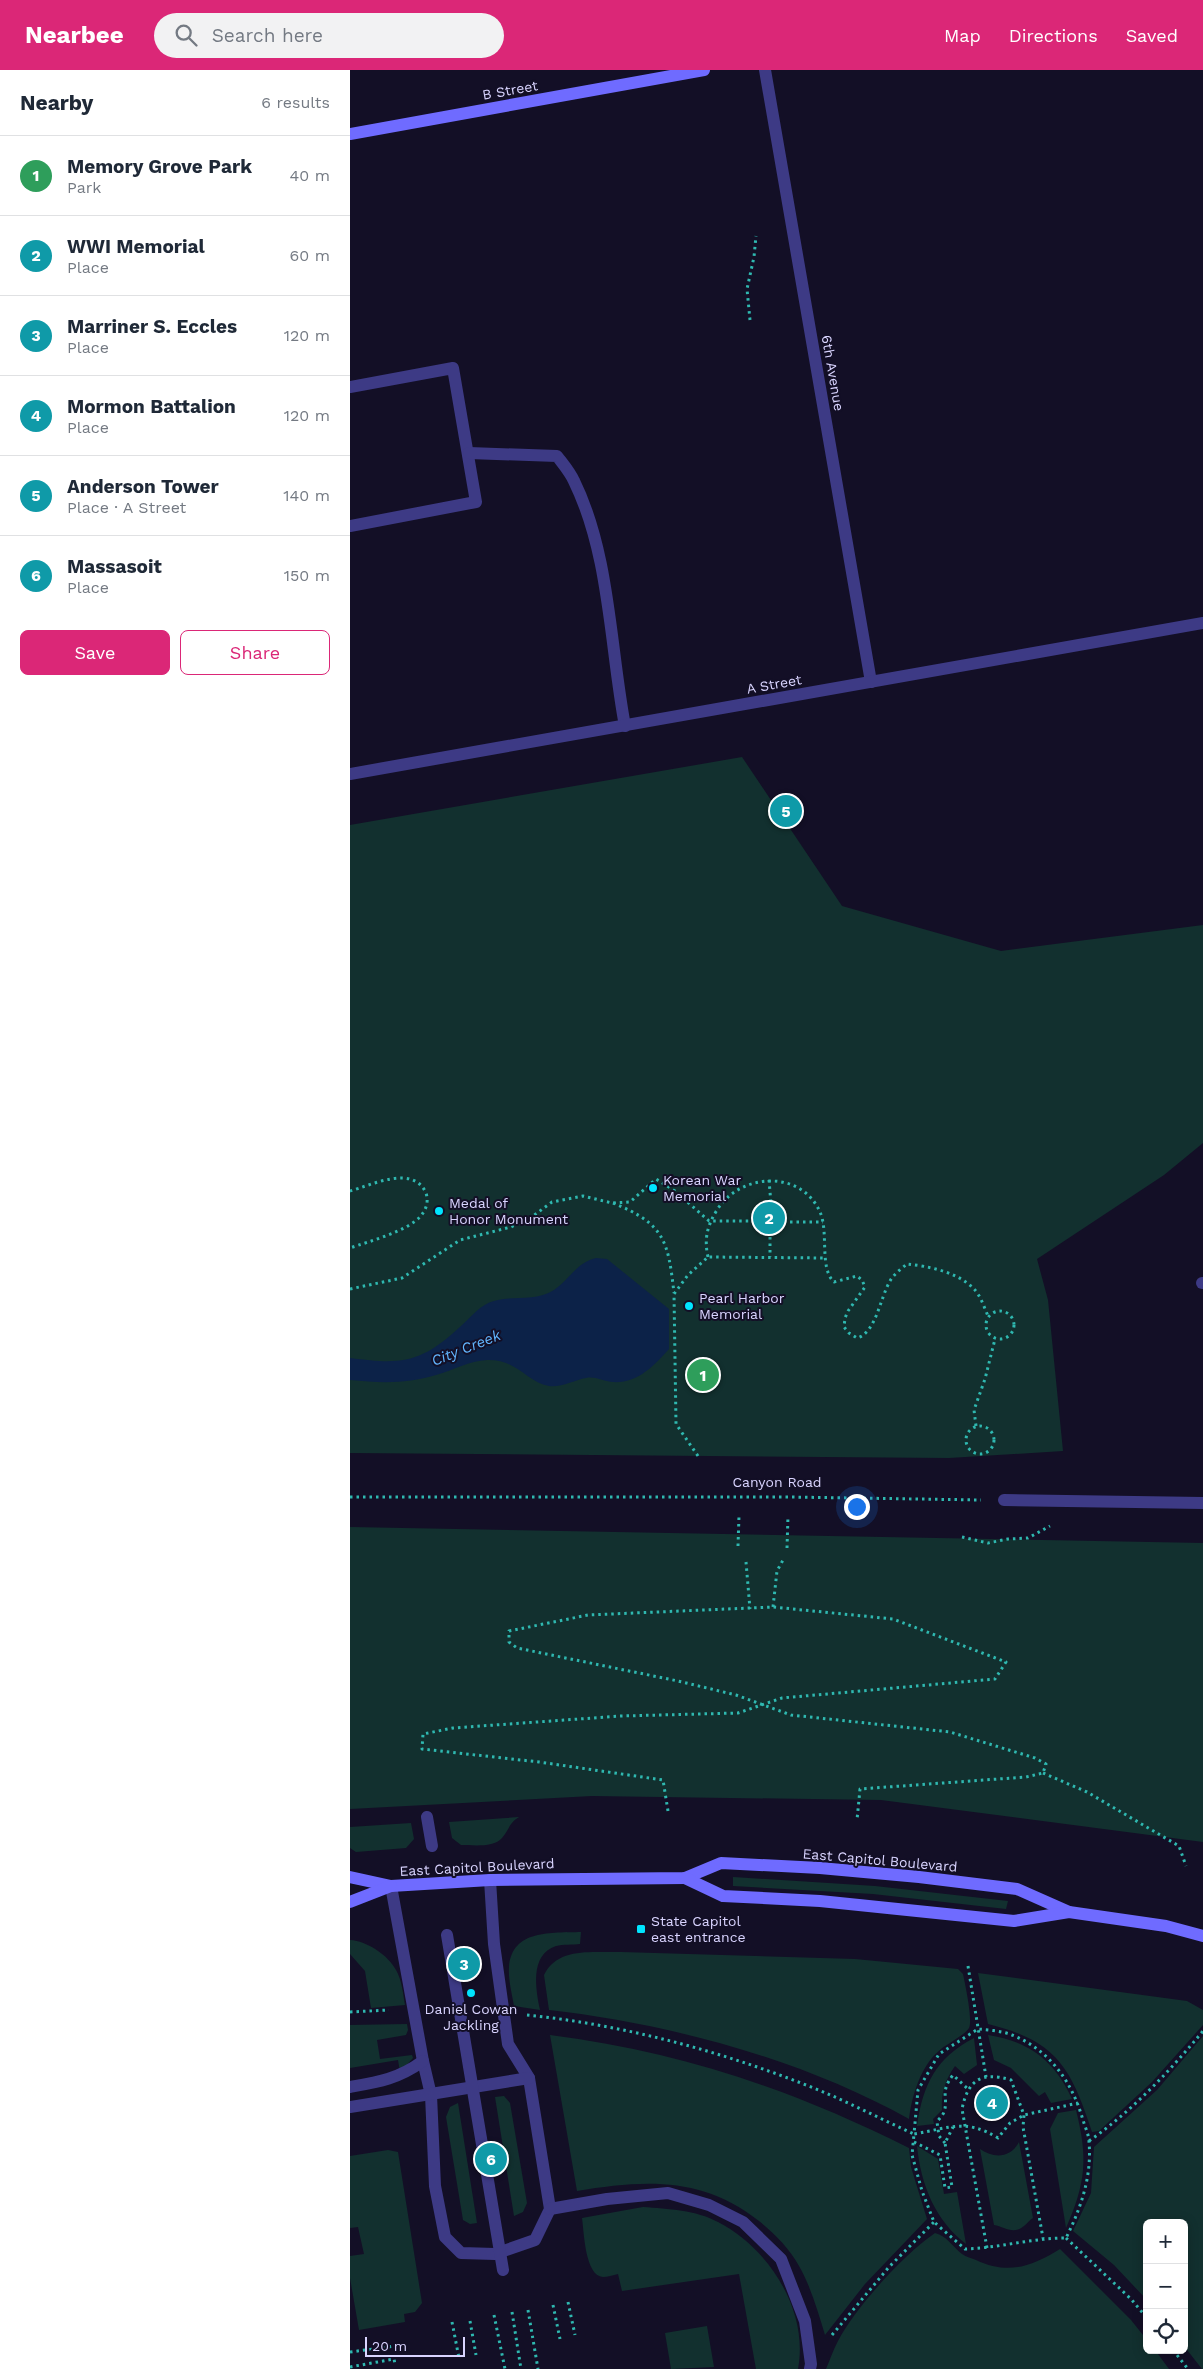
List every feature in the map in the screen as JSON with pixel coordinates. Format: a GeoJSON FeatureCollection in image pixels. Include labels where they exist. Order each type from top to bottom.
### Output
{"type":"FeatureCollection","features":[{"type":"Feature","properties":{"kind":"street","name":"B Street"},"geometry":{"type":"LineString","coordinates":[[350,134],[704,70]]}},
{"type":"Feature","properties":{"kind":"street","name":"6th Avenue"},"geometry":{"type":"LineString","coordinates":[[765,70],[871,682]]}},
{"type":"Feature","properties":{"kind":"street"},"geometry":{"type":"LineString","coordinates":[[350,387],[453,368],[476,502],[350,526]]}},
{"type":"Feature","properties":{"kind":"street"},"geometry":{"type":"LineString","coordinates":[[469,454],[557,456],[574,480],[592,524],[625,726]]}},
{"type":"Feature","properties":{"kind":"street","name":"A Street"},"geometry":{"type":"LineString","coordinates":[[350,774],[1203,623]]}},
{"type":"Feature","properties":{"kind":"street"},"geometry":{"type":"LineString","coordinates":[[1004,1500],[1203,1503]]}},
{"type":"Feature","properties":{"kind":"street"},"geometry":{"type":"LineString","coordinates":[[427,1817],[432,1846]]}},
{"type":"Feature","properties":{"kind":"street","name":"East Capitol Boulevard"},"geometry":{"type":"LineString","coordinates":[[350,1877],[391,1886],[490,1880],[685,1878],[721,1863],[900,1875],[1017,1889],[1069,1912],[1166,1926],[1203,1936]]}},
{"type":"Feature","properties":{"kind":"street","name":"East Capitol Boulevard"},"geometry":{"type":"LineString","coordinates":[[685,1878],[723,1896],[849,1904],[1014,1921],[1069,1912]]}},
{"type":"Feature","properties":{"kind":"street"},"geometry":{"type":"LineString","coordinates":[[391,1886],[431,2095],[435,2186],[445,2237],[461,2253],[500,2252],[535,2240],[550,2208],[529,2078],[508,2044],[494,1944],[490,1880]]}},
{"type":"Feature","properties":{"kind":"street","name":"East Capitol Boulevard"},"geometry":{"type":"LineString","coordinates":[[350,1902],[391,1886]]}},
{"type":"Feature","properties":{"kind":"street"},"geometry":{"type":"LineString","coordinates":[[447,1935],[503,2270]]}},
{"type":"Feature","properties":{"kind":"street"},"geometry":{"type":"LineString","coordinates":[[350,2087],[390,2080],[407,2073],[423,2061]]}},
{"type":"Feature","properties":{"kind":"street"},"geometry":{"type":"LineString","coordinates":[[350,2107],[529,2078]]}},
{"type":"Feature","properties":{"kind":"street"},"geometry":{"type":"LineString","coordinates":[[550,2208],[606,2199],[668,2193],[709,2206],[743,2222],[780,2259],[805,2321],[811,2366]]}},
{"type":"Feature","properties":{"kind":"path"},"geometry":{"type":"LineString","coordinates":[[750,320],[747,289],[754,257],[756,236]]}},
{"type":"Feature","properties":{"kind":"path"},"geometry":{"type":"LineString","coordinates":[[350,1191],[403,1177],[416,1180],[428,1198],[427,1207],[419,1218],[406,1226],[350,1248]]}},
{"type":"Feature","properties":{"kind":"path"},"geometry":{"type":"LineString","coordinates":[[612,1203],[630,1202],[656,1179],[675,1190],[710,1221],[762,1221],[770,1224],[777,1222],[823,1222]]}},
{"type":"Feature","properties":{"kind":"path"},"geometry":{"type":"LineString","coordinates":[[769,1180],[771,1204]]}},
{"type":"Feature","properties":{"kind":"path"},"geometry":{"type":"LineString","coordinates":[[708,1257],[705,1242],[710,1221],[730,1194],[756,1182],[769,1180],[793,1186],[809,1195],[820,1212],[826,1235],[828,1276],[834,1282],[857,1276],[862,1280],[865,1287],[845,1318],[844,1327],[849,1334],[857,1338],[865,1336],[872,1328],[878,1307],[890,1279],[907,1264],[920,1265],[954,1276],[974,1288],[988,1316]]}},
{"type":"Feature","properties":{"kind":"path"},"geometry":{"type":"LineString","coordinates":[[350,1289],[402,1278],[460,1240],[511,1227],[533,1216],[552,1202],[583,1196],[612,1203],[638,1213],[662,1236],[670,1258],[674,1294],[672,1329],[676,1424],[698,1456]]}},
{"type":"Feature","properties":{"kind":"path"},"geometry":{"type":"LineString","coordinates":[[762,1221],[760,1211],[763,1206],[771,1204],[779,1209],[777,1222]]}},
{"type":"Feature","properties":{"kind":"path"},"geometry":{"type":"LineString","coordinates":[[770,1224],[770,1257]]}},
{"type":"Feature","properties":{"kind":"path"},"geometry":{"type":"LineString","coordinates":[[674,1294],[688,1275],[708,1257],[826,1258]]}},
{"type":"Feature","properties":{"kind":"path"},"geometry":{"type":"LineString","coordinates":[[994,1311],[1006,1311],[1013,1318],[1012,1333],[1007,1337],[995,1339],[986,1330],[988,1316],[994,1311]]}},
{"type":"Feature","properties":{"kind":"path"},"geometry":{"type":"LineString","coordinates":[[976,1426],[974,1410],[985,1379],[995,1339]]}},
{"type":"Feature","properties":{"kind":"path"},"geometry":{"type":"LineString","coordinates":[[976,1426],[986,1426],[994,1437],[992,1448],[982,1454],[971,1452],[966,1446],[967,1434],[976,1426]]}},
{"type":"Feature","properties":{"kind":"path","name":"Canyon Road"},"geometry":{"type":"LineString","coordinates":[[350,1497],[772,1497],[1004,1500]]}},
{"type":"Feature","properties":{"kind":"path"},"geometry":{"type":"LineString","coordinates":[[738,1546],[739,1516]]}},
{"type":"Feature","properties":{"kind":"path"},"geometry":{"type":"LineString","coordinates":[[787,1548],[788,1516]]}},
{"type":"Feature","properties":{"kind":"path"},"geometry":{"type":"LineString","coordinates":[[962,1537],[988,1543],[1028,1538],[1051,1525]]}},
{"type":"Feature","properties":{"kind":"path"},"geometry":{"type":"LineString","coordinates":[[773,1607],[777,1571],[783,1560]]}},
{"type":"Feature","properties":{"kind":"path"},"geometry":{"type":"LineString","coordinates":[[746,1562],[750,1609]]}},
{"type":"Feature","properties":{"kind":"path"},"geometry":{"type":"LineString","coordinates":[[668,1811],[663,1780],[539,1762],[422,1750],[423,1734],[453,1728],[621,1716],[738,1713],[762,1705],[782,1698],[995,1679],[1006,1662],[892,1619],[773,1607],[588,1615],[509,1631],[510,1642],[517,1648],[678,1681],[736,1695],[762,1705],[791,1714],[950,1732],[1035,1758],[1046,1764],[1044,1773]]}},
{"type":"Feature","properties":{"kind":"path"},"geometry":{"type":"LineString","coordinates":[[857,1820],[860,1789],[1026,1777],[1044,1773],[1088,1792],[1179,1846],[1186,1866]]}},
{"type":"Feature","properties":{"kind":"path"},"geometry":{"type":"LineString","coordinates":[[968,1966],[986,2077]]}},
{"type":"Feature","properties":{"kind":"path"},"geometry":{"type":"LineString","coordinates":[[350,2012],[392,2010]]}},
{"type":"Feature","properties":{"kind":"path"},"geometry":{"type":"LineString","coordinates":[[519,2015],[580,2021],[721,2055],[821,2091],[914,2134],[964,2125],[982,2128],[998,2138],[1010,2123],[1024,2115],[1078,2103]]}},
{"type":"Feature","properties":{"kind":"path"},"geometry":{"type":"LineString","coordinates":[[1066,2238],[1078,2213],[1086,2185],[1089,2141],[1078,2103],[1050,2058],[1033,2045],[1010,2034],[978,2029],[939,2054],[918,2090],[912,2155],[922,2191],[934,2222],[965,2249],[986,2248],[1043,2238],[1066,2238],[1131,2299],[1143,2313]]}},
{"type":"Feature","properties":{"kind":"path"},"geometry":{"type":"LineString","coordinates":[[1089,2141],[1119,2120],[1160,2080],[1203,2031]]}},
{"type":"Feature","properties":{"kind":"path"},"geometry":{"type":"LineString","coordinates":[[914,2142],[940,2155],[945,2188],[952,2187],[945,2143],[939,2136],[937,2122],[944,2112],[945,2091],[953,2075],[968,2089]]}},
{"type":"Feature","properties":{"kind":"path"},"geometry":{"type":"LineString","coordinates":[[986,2248],[962,2109],[965,2092],[979,2078],[994,2075],[1010,2080],[1024,2115],[1024,2127],[1043,2238]]}},
{"type":"Feature","properties":{"kind":"path"},"geometry":{"type":"LineString","coordinates":[[945,2143],[953,2127]]}},
{"type":"Feature","properties":{"kind":"path"},"geometry":{"type":"LineString","coordinates":[[811,2366],[841,2322],[889,2267],[934,2222]]}},
{"type":"Feature","properties":{"kind":"path"},"geometry":{"type":"LineString","coordinates":[[568,2302],[575,2335]]}},
{"type":"Feature","properties":{"kind":"path"},"geometry":{"type":"LineString","coordinates":[[553,2305],[560,2339]]}},
{"type":"Feature","properties":{"kind":"path"},"geometry":{"type":"LineString","coordinates":[[528,2310],[538,2369]]}},
{"type":"Feature","properties":{"kind":"path"},"geometry":{"type":"LineString","coordinates":[[512,2312],[522,2369]]}},
{"type":"Feature","properties":{"kind":"path"},"geometry":{"type":"LineString","coordinates":[[494,2315],[505,2369]]}},
{"type":"Feature","properties":{"kind":"path"},"geometry":{"type":"LineString","coordinates":[[470,2321],[476,2355]]}},
{"type":"Feature","properties":{"kind":"path"},"geometry":{"type":"LineString","coordinates":[[452,2322],[459,2358]]}},
{"type":"Feature","properties":{"kind":"path"},"geometry":{"type":"LineString","coordinates":[[350,2352],[403,2345]]}},
{"type":"Feature","properties":{"kind":"path"},"geometry":{"type":"LineString","coordinates":[[1176,2354],[1188,2369]]}},
{"type":"Feature","properties":{"kind":"path"},"geometry":{"type":"LineString","coordinates":[[350,2367],[394,2358],[396,2364]]}},
{"type":"Feature","properties":{"kind":"green space"},"geometry":{"type":"Polygon","coordinates":[[[742,757],[842,906],[1001,951],[1203,925],[1203,1143],[1164,1175],[1037,1259],[1048,1300],[1063,1451],[949,1458],[350,1453],[350,825],[742,757]]]}},
{"type":"Feature","properties":{"kind":"green space"},"geometry":{"type":"Polygon","coordinates":[[[350,1527],[1203,1543],[1203,1842],[881,1800],[592,1796],[350,1809],[350,1527]]]}},
{"type":"Feature","properties":{"kind":"green space"},"geometry":{"type":"Polygon","coordinates":[[[519,1817],[511,1824],[502,1838],[494,1843],[461,1845],[452,1838],[449,1822],[519,1817]]]}},
{"type":"Feature","properties":{"kind":"green space"},"geometry":{"type":"Polygon","coordinates":[[[411,1823],[414,1839],[406,1848],[356,1852],[350,1848],[350,1827],[411,1823]]]}},
{"type":"Feature","properties":{"kind":"green space"},"geometry":{"type":"Polygon","coordinates":[[[733,1877],[875,1886],[1008,1901],[1006,1909],[873,1894],[733,1886],[733,1877]]]}},
{"type":"Feature","properties":{"kind":"green space"},"geometry":{"type":"Polygon","coordinates":[[[581,1932],[580,1944],[556,1946],[547,1951],[542,1957],[536,1974],[540,2010],[514,2006],[509,1967],[517,1946],[525,1939],[546,1933],[581,1932]]]}},
{"type":"Feature","properties":{"kind":"green space"},"geometry":{"type":"Polygon","coordinates":[[[350,1940],[370,1946],[388,1959],[400,1978],[405,2005],[371,2008],[365,1971],[350,1954],[350,1940]]]}},
{"type":"Feature","properties":{"kind":"green space"},"geometry":{"type":"Polygon","coordinates":[[[621,1952],[855,1959],[958,1969],[963,1974],[970,2024],[967,2030],[941,2049],[928,2063],[915,2091],[909,2119],[868,2098],[824,2079],[734,2047],[642,2024],[549,2010],[544,1975],[558,1959],[578,1953],[621,1952]]]}},
{"type":"Feature","properties":{"kind":"green space"},"geometry":{"type":"Polygon","coordinates":[[[978,1973],[1187,2001],[1203,2010],[1203,2025],[1152,2082],[1099,2131],[1092,2132],[1077,2091],[1058,2060],[1046,2049],[1030,2039],[988,2024],[978,1973]]]}},
{"type":"Feature","properties":{"kind":"green space"},"geometry":{"type":"Polygon","coordinates":[[[407,2024],[408,2030],[406,2035],[377,2040],[380,2059],[412,2055],[413,2058],[400,2072],[398,2060],[350,2068],[350,2025],[407,2024]]]}},
{"type":"Feature","properties":{"kind":"green space"},"geometry":{"type":"Polygon","coordinates":[[[550,2035],[598,2042],[645,2052],[734,2076],[822,2108],[909,2148],[911,2167],[927,2219],[865,2284],[825,2335],[811,2291],[795,2259],[771,2231],[738,2206],[694,2189],[672,2185],[626,2185],[577,2191],[550,2035]]]}},
{"type":"Feature","properties":{"kind":"green space"},"geometry":{"type":"Polygon","coordinates":[[[988,2035],[1016,2042],[1039,2055],[1057,2074],[1072,2099],[1051,2103],[1045,2092],[1039,2096],[1011,2068],[994,2060],[988,2035]]]}},
{"type":"Feature","properties":{"kind":"green space"},"geometry":{"type":"Polygon","coordinates":[[[1203,2036],[1203,2369],[1188,2351],[1188,2219],[1143,2219],[1143,2296],[1114,2265],[1073,2231],[1091,2193],[1094,2147],[1157,2090],[1203,2036]]]}},
{"type":"Feature","properties":{"kind":"green space"},"geometry":{"type":"Polygon","coordinates":[[[974,2038],[977,2065],[964,2074],[955,2066],[946,2082],[942,2098],[942,2110],[933,2119],[934,2124],[917,2126],[923,2097],[934,2074],[950,2054],[974,2038]]]}},
{"type":"Feature","properties":{"kind":"green space"},"geometry":{"type":"Polygon","coordinates":[[[504,2096],[510,2103],[527,2203],[523,2212],[514,2216],[495,2097],[504,2096]]]}},
{"type":"Feature","properties":{"kind":"green space"},"geometry":{"type":"Polygon","coordinates":[[[458,2103],[477,2223],[470,2224],[463,2220],[446,2117],[450,2107],[458,2103]]]}},
{"type":"Feature","properties":{"kind":"green space"},"geometry":{"type":"Polygon","coordinates":[[[1076,2110],[1082,2142],[1083,2170],[1078,2197],[1066,2228],[1050,2129],[1058,2113],[1076,2110]]]}},
{"type":"Feature","properties":{"kind":"green space"},"geometry":{"type":"Polygon","coordinates":[[[1019,2142],[1033,2218],[1020,2229],[1009,2230],[994,2225],[980,2149],[991,2154],[1002,2155],[1012,2151],[1019,2142]]]}},
{"type":"Feature","properties":{"kind":"green space"},"geometry":{"type":"Polygon","coordinates":[[[917,2146],[938,2159],[944,2194],[957,2192],[966,2244],[946,2224],[931,2201],[922,2174],[917,2146]]]}},
{"type":"Feature","properties":{"kind":"green space"},"geometry":{"type":"Polygon","coordinates":[[[388,2150],[398,2152],[422,2303],[415,2312],[404,2314],[405,2322],[359,2330],[350,2278],[350,2256],[364,2254],[358,2227],[350,2228],[350,2156],[388,2150]]]}},
{"type":"Feature","properties":{"kind":"green space"},"geometry":{"type":"Polygon","coordinates":[[[643,2207],[701,2215],[737,2233],[754,2248],[769,2265],[791,2304],[797,2325],[800,2347],[798,2369],[756,2369],[739,2274],[622,2291],[618,2274],[603,2277],[597,2275],[592,2269],[586,2252],[582,2218],[643,2207]]]}},
{"type":"Feature","properties":{"kind":"green space"},"geometry":{"type":"Polygon","coordinates":[[[935,2233],[939,2234],[964,2255],[988,2265],[1009,2268],[1029,2264],[1060,2249],[1131,2320],[1143,2335],[1143,2354],[1158,2354],[1169,2369],[826,2369],[838,2341],[856,2313],[881,2282],[935,2233]]]}},
{"type":"Feature","properties":{"kind":"green space"},"geometry":{"type":"Polygon","coordinates":[[[707,2326],[714,2367],[671,2369],[665,2333],[707,2326]]]}},
{"type":"Feature","properties":{"kind":"water","name":"City Creek"},"geometry":{"type":"Polygon","coordinates":[[[596,1258],[607,1259],[669,1309],[669,1349],[657,1362],[637,1377],[621,1382],[589,1378],[558,1386],[549,1386],[541,1384],[506,1363],[487,1360],[474,1362],[415,1380],[383,1382],[350,1380],[350,1358],[398,1361],[422,1354],[447,1338],[485,1305],[502,1299],[547,1294],[559,1286],[584,1263],[596,1258]]]}},
{"type":"Feature","properties":{"kind":"place","name":"Anderson Tower"},"geometry":{"type":"Point","coordinates":[786,811]}},
{"type":"Feature","properties":{"kind":"place","name":"Korean War Memorial"},"geometry":{"type":"Point","coordinates":[653,1188]}},
{"type":"Feature","properties":{"kind":"place","name":"Medal of Honor Monument"},"geometry":{"type":"Point","coordinates":[439,1211]}},
{"type":"Feature","properties":{"kind":"place","name":"WWI Memorial"},"geometry":{"type":"Point","coordinates":[769,1218]}},
{"type":"Feature","properties":{"kind":"place","name":"Pearl Harbor Memorial"},"geometry":{"type":"Point","coordinates":[689,1306]}},
{"type":"Feature","properties":{"kind":"place","name":"Memory Grove Park"},"geometry":{"type":"Point","coordinates":[703,1375]}},
{"type":"Feature","properties":{"kind":"place","name":"State Capitol east entrance"},"geometry":{"type":"Point","coordinates":[641,1929]}},
{"type":"Feature","properties":{"kind":"place","name":"Marriner S. Eccles"},"geometry":{"type":"Point","coordinates":[464,1964]}},
{"type":"Feature","properties":{"kind":"place","name":"Daniel Cowan Jackling"},"geometry":{"type":"Point","coordinates":[471,1993]}},
{"type":"Feature","properties":{"kind":"place","name":"Mormon Battalion"},"geometry":{"type":"Point","coordinates":[992,2103]}},
{"type":"Feature","properties":{"kind":"place","name":"Massasoit"},"geometry":{"type":"Point","coordinates":[491,2159]}}]}
